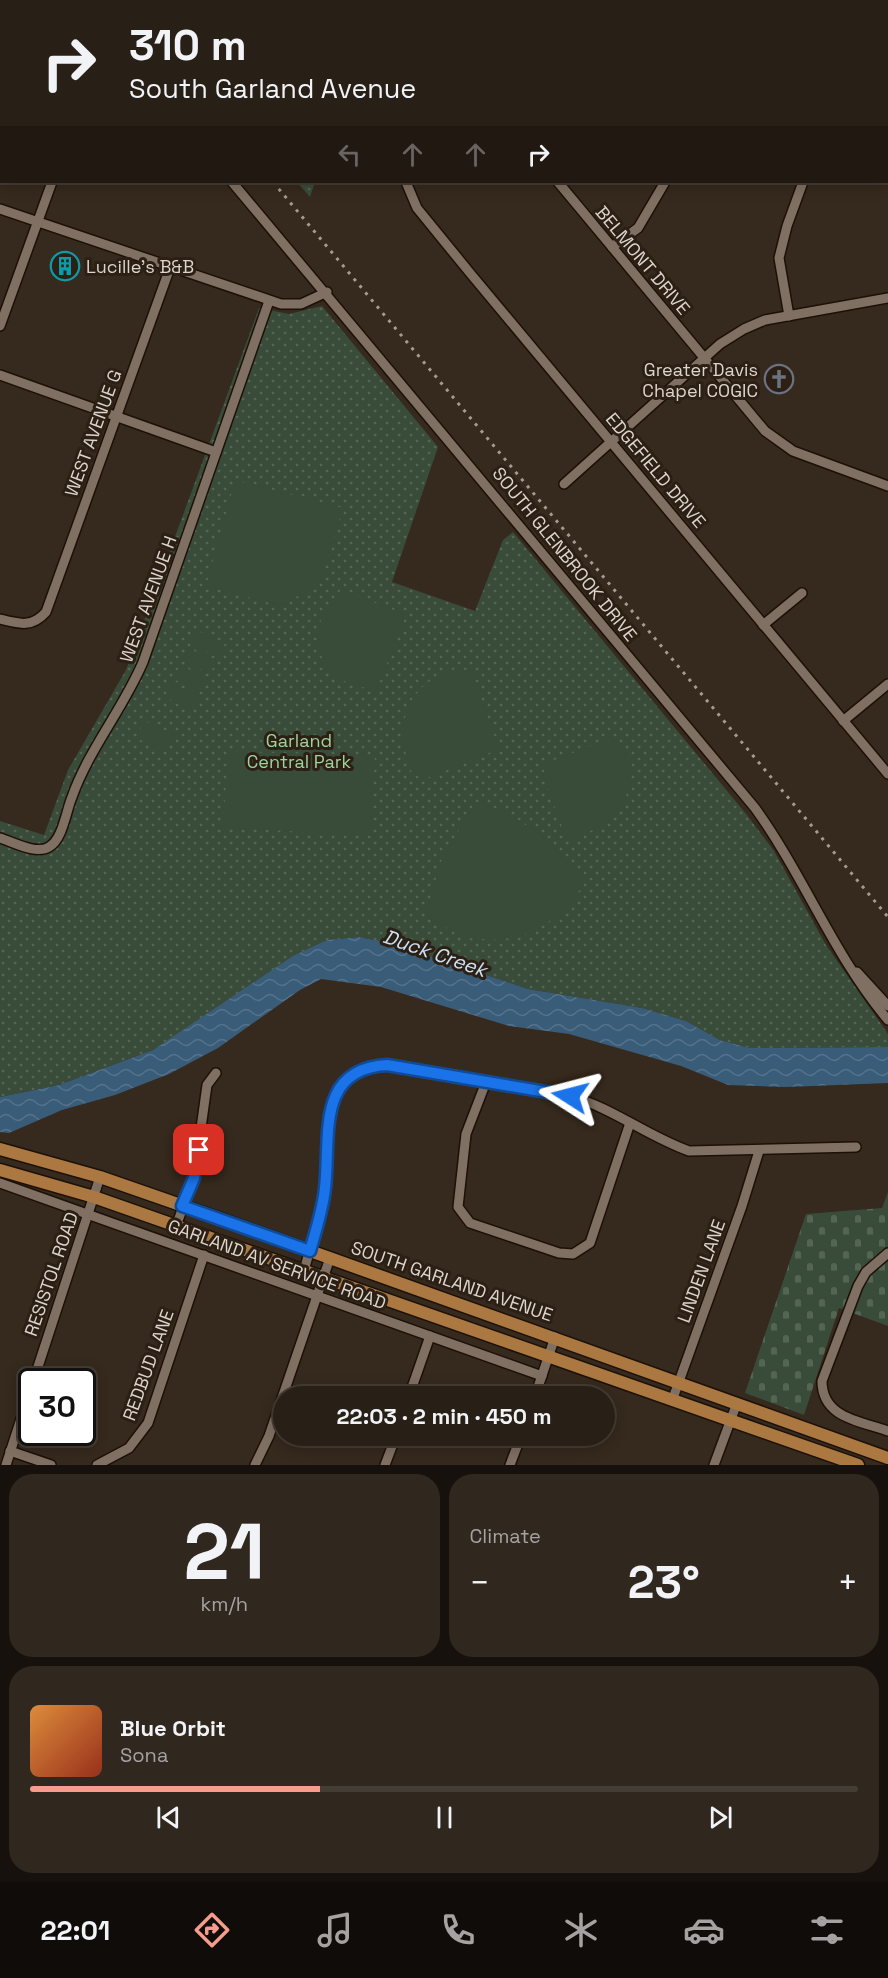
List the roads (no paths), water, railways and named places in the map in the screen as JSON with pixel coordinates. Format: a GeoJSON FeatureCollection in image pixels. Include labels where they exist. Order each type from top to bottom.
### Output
{"type":"FeatureCollection","features":[{"type":"Feature","properties":{"kind":"main road","name":"SOUTH GARLAND AVENUE"},"geometry":{"type":"LineString","coordinates":[[0,1149],[100,1177],[555,1337],[888,1458]]}},
{"type":"Feature","properties":{"kind":"main road"},"geometry":{"type":"LineString","coordinates":[[0,1170],[94,1197],[858,1465]]}},
{"type":"Feature","properties":{"kind":"street"},"geometry":{"type":"LineString","coordinates":[[0,326],[52,183]]}},
{"type":"Feature","properties":{"kind":"street","name":"SOUTH GLENBROOK DRIVE"},"geometry":{"type":"LineString","coordinates":[[233,183],[327,292],[755,808],[789,858],[823,923],[865,993],[887,1019]]}},
{"type":"Feature","properties":{"kind":"street","name":"EDGEFIELD DRIVE"},"geometry":{"type":"LineString","coordinates":[[407,183],[424,216],[888,774]]}},
{"type":"Feature","properties":{"kind":"street","name":"BELMONT DRIVE"},"geometry":{"type":"LineString","coordinates":[[559,183],[765,431],[793,451],[888,486]]}},
{"type":"Feature","properties":{"kind":"street"},"geometry":{"type":"LineString","coordinates":[[612,247],[638,228],[664,183]]}},
{"type":"Feature","properties":{"kind":"street"},"geometry":{"type":"LineString","coordinates":[[789,316],[779,258],[787,226],[803,183]]}},
{"type":"Feature","properties":{"kind":"street"},"geometry":{"type":"LineString","coordinates":[[0,209],[269,301],[289,305],[301,304],[327,292]]}},
{"type":"Feature","properties":{"kind":"street","name":"WEST AVENUE G"},"geometry":{"type":"LineString","coordinates":[[0,619],[30,625],[46,612],[171,266]]}},
{"type":"Feature","properties":{"kind":"street"},"geometry":{"type":"LineString","coordinates":[[564,484],[704,359],[744,329],[765,320],[888,298]]}},
{"type":"Feature","properties":{"kind":"street","name":"WEST AVENUE H"},"geometry":{"type":"LineString","coordinates":[[0,837],[40,850],[49,847],[55,840],[82,770],[128,697],[143,662],[269,301]]}},
{"type":"Feature","properties":{"kind":"street"},"geometry":{"type":"LineString","coordinates":[[0,375],[216,452]]}},
{"type":"Feature","properties":{"kind":"street"},"geometry":{"type":"LineString","coordinates":[[763,625],[802,593]]}},
{"type":"Feature","properties":{"kind":"street"},"geometry":{"type":"LineString","coordinates":[[843,721],[888,684]]}},
{"type":"Feature","properties":{"kind":"street","name":"SOUTH GLENBROOK DRIVE"},"geometry":{"type":"LineString","coordinates":[[848,964],[888,1006]]}},
{"type":"Feature","properties":{"kind":"street"},"geometry":{"type":"LineString","coordinates":[[304,1271],[325,1189],[331,1102],[351,1075],[384,1064],[570,1096],[594,1103],[688,1151],[856,1147]]}},
{"type":"Feature","properties":{"kind":"street"},"geometry":{"type":"LineString","coordinates":[[176,1226],[196,1169],[207,1084],[216,1073]]}},
{"type":"Feature","properties":{"kind":"street"},"geometry":{"type":"LineString","coordinates":[[486,1082],[466,1134],[458,1207],[470,1223],[559,1253],[573,1254],[590,1243],[630,1123]]}},
{"type":"Feature","properties":{"kind":"street","name":"LINDEN LANE"},"geometry":{"type":"LineString","coordinates":[[672,1401],[742,1206],[759,1151]]}},
{"type":"Feature","properties":{"kind":"street","name":"RESISTOL ROAD"},"geometry":{"type":"LineString","coordinates":[[37,1368],[100,1177]]}},
{"type":"Feature","properties":{"kind":"street","name":"GARLAND AV SERVICE ROAD"},"geometry":{"type":"LineString","coordinates":[[0,1183],[542,1376]]}},
{"type":"Feature","properties":{"kind":"street"},"geometry":{"type":"LineString","coordinates":[[888,1253],[866,1272],[858,1286],[822,1381],[822,1393],[828,1406],[839,1413],[888,1431]]}},
{"type":"Feature","properties":{"kind":"street","name":"REDBUD LANE"},"geometry":{"type":"LineString","coordinates":[[97,1465],[129,1448],[148,1423],[204,1255]]}},
{"type":"Feature","properties":{"kind":"street"},"geometry":{"type":"LineString","coordinates":[[255,1465],[269,1436],[330,1258]]}},
{"type":"Feature","properties":{"kind":"street"},"geometry":{"type":"LineString","coordinates":[[412,1386],[430,1336]]}},
{"type":"Feature","properties":{"kind":"street"},"geometry":{"type":"LineString","coordinates":[[538,1386],[555,1337]]}},
{"type":"Feature","properties":{"kind":"street"},"geometry":{"type":"LineString","coordinates":[[714,1465],[737,1403]]}},
{"type":"Feature","properties":{"kind":"street","name":"RESISTOL ROAD"},"geometry":{"type":"LineString","coordinates":[[6,1465],[18,1426]]}},
{"type":"Feature","properties":{"kind":"street"},"geometry":{"type":"LineString","coordinates":[[385,1465],[392,1446]]}},
{"type":"Feature","properties":{"kind":"street"},"geometry":{"type":"LineString","coordinates":[[510,1465],[517,1446]]}},
{"type":"Feature","properties":{"kind":"street"},"geometry":{"type":"LineString","coordinates":[[10,1451],[51,1465]]}},
{"type":"Feature","properties":{"kind":"water"},"geometry":{"type":"Polygon","coordinates":[[[359,937],[394,944],[528,989],[642,1008],[686,1021],[720,1040],[749,1048],[888,1047],[888,1083],[786,1087],[728,1085],[681,1066],[569,1034],[509,1026],[381,987],[321,979],[300,990],[218,1048],[169,1074],[115,1095],[62,1110],[9,1133],[0,1132],[0,1097],[59,1085],[153,1050],[293,956],[327,940],[359,937]]]}},
{"type":"Feature","properties":{"kind":"railway"},"geometry":{"type":"LineString","coordinates":[[274,183],[888,917]]}},
{"type":"Feature","properties":{"kind":"place","name":"Lucille's B&B"},"geometry":{"type":"Point","coordinates":[65,266]}},
{"type":"Feature","properties":{"kind":"place","name":"Greater Davis Chapel COGIC"},"geometry":{"type":"Point","coordinates":[779,379]}},
{"type":"Feature","properties":{"kind":"park label","name":"Garland Central Park"},"geometry":{"type":"Point","coordinates":[299,750]}},
{"type":"Feature","properties":{"kind":"water label","name":"Duck Creek"},"geometry":{"type":"Point","coordinates":[435,953]}}]}
